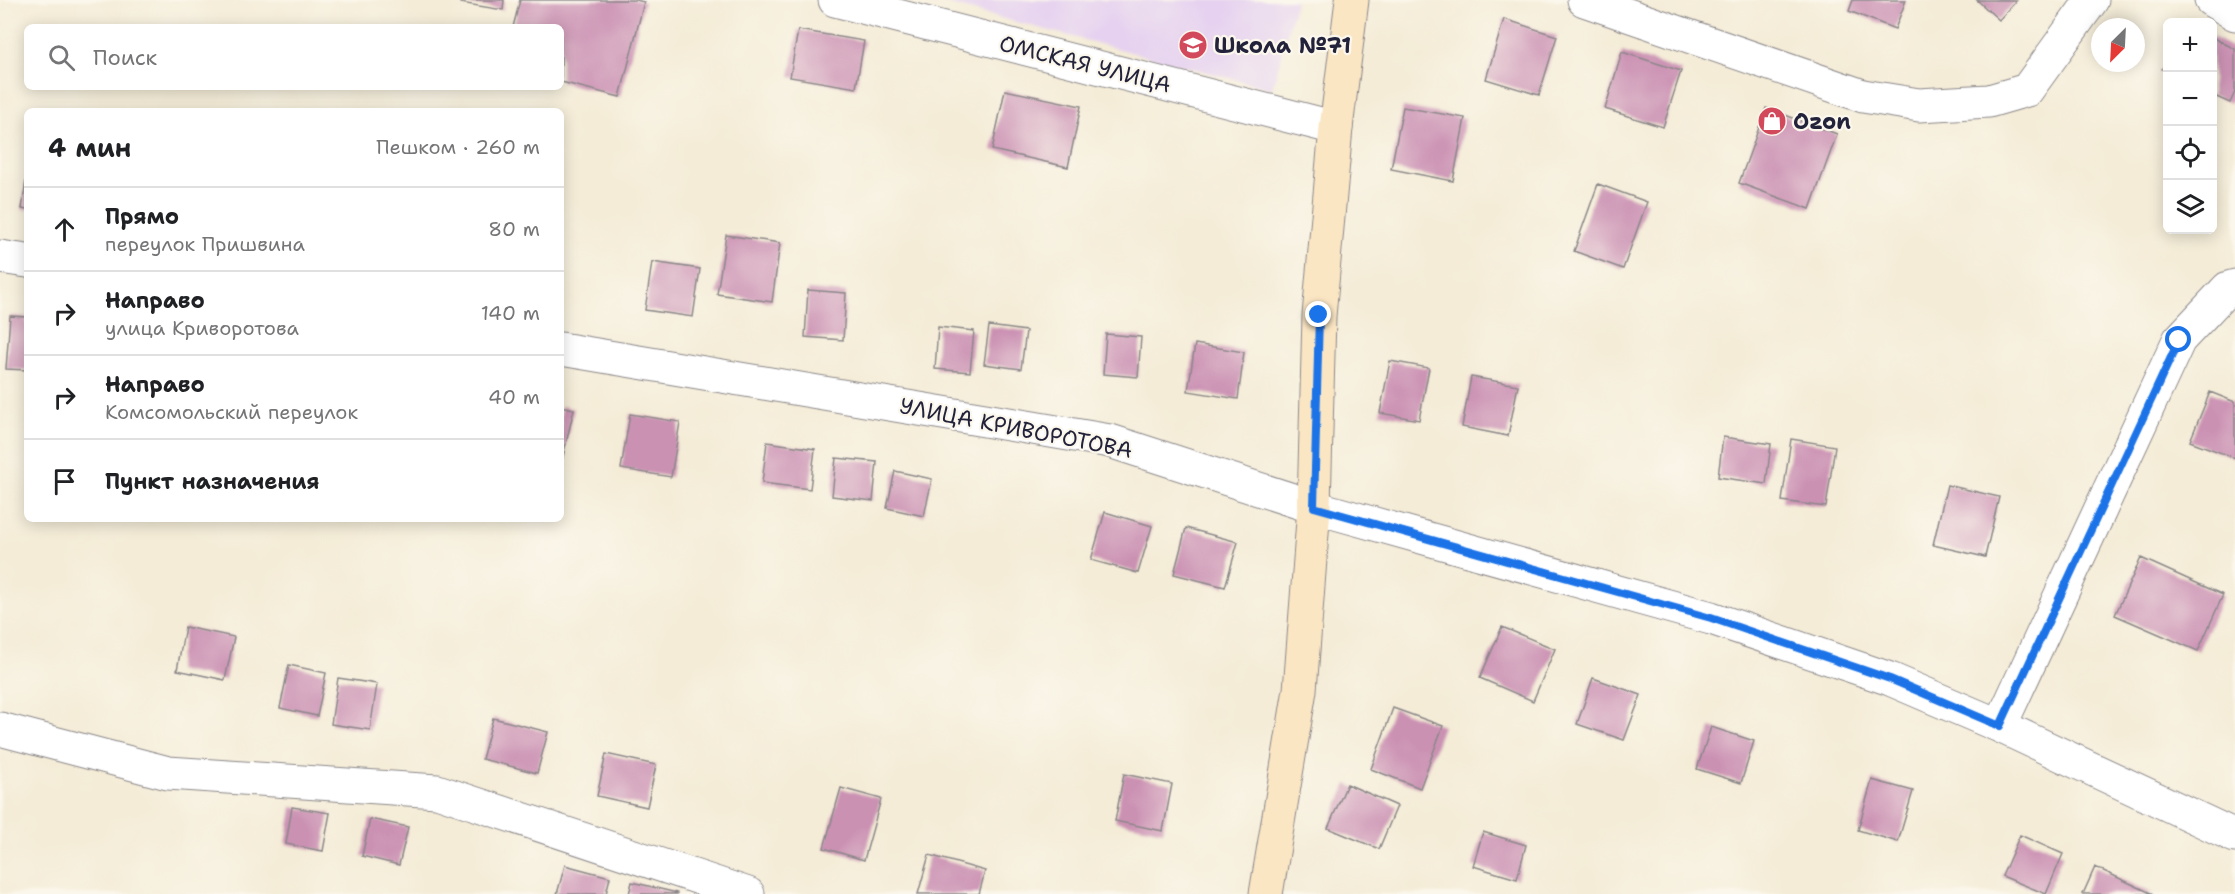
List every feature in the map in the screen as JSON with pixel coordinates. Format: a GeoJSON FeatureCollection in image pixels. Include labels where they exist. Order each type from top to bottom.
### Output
{"type":"FeatureCollection","features":[{"type":"Feature","properties":{"kind":"street","name":"ОМСКАЯ УЛИЦА"},"geometry":{"type":"LineString","coordinates":[[835,0],[1336,128]]}},
{"type":"Feature","properties":{"kind":"street"},"geometry":{"type":"LineString","coordinates":[[1266,894],[1300,690],[1314,507],[1319,315],[1336,128],[1352,0]]}},
{"type":"Feature","properties":{"kind":"street"},"geometry":{"type":"LineString","coordinates":[[1584,0],[1863,96],[1918,105],[1989,101],[2027,90],[2092,0]]}},
{"type":"Feature","properties":{"kind":"street"},"geometry":{"type":"LineString","coordinates":[[2211,0],[2235,14]]}},
{"type":"Feature","properties":{"kind":"street"},"geometry":{"type":"LineString","coordinates":[[0,257],[24,261]]}},
{"type":"Feature","properties":{"kind":"street"},"geometry":{"type":"LineString","coordinates":[[2000,726],[2179,340],[2228,288],[2235,286]]}},
{"type":"Feature","properties":{"kind":"street","name":"УЛИЦА КРИВОРОТОВА"},"geometry":{"type":"LineString","coordinates":[[564,350],[1110,441],[1314,507],[1711,618],[1890,679],[2000,726],[2235,836]]}},
{"type":"Feature","properties":{"kind":"street"},"geometry":{"type":"LineString","coordinates":[[0,729],[168,773],[437,791],[748,894]]}},
{"type":"Feature","properties":{"kind":"shaded area","name":"Школа №71"},"geometry":{"type":"Polygon","coordinates":[[[932,0],[1296,0],[1272,89],[932,0]]]}},
{"type":"Feature","properties":{"kind":"building"},"geometry":{"type":"Polygon","coordinates":[[[461,0],[504,0],[503,10],[460,3],[461,0]]]}},
{"type":"Feature","properties":{"kind":"building"},"geometry":{"type":"Polygon","coordinates":[[[520,0],[636,0],[644,2],[620,97],[564,83],[564,24],[514,24],[520,0]]]}},
{"type":"Feature","properties":{"kind":"building"},"geometry":{"type":"Polygon","coordinates":[[[1853,0],[1906,0],[1895,29],[1849,11],[1853,0]]]}},
{"type":"Feature","properties":{"kind":"building"},"geometry":{"type":"Polygon","coordinates":[[[1977,0],[2017,0],[1999,20],[1977,0]]]}},
{"type":"Feature","properties":{"kind":"building"},"geometry":{"type":"Polygon","coordinates":[[[1504,19],[1557,36],[1539,95],[1486,79],[1504,19]]]}},
{"type":"Feature","properties":{"kind":"building"},"geometry":{"type":"Polygon","coordinates":[[[798,30],[864,41],[856,88],[790,77],[798,30]]]}},
{"type":"Feature","properties":{"kind":"building"},"geometry":{"type":"Polygon","coordinates":[[[2217,40],[2235,49],[2235,92],[2230,103],[2217,97],[2217,40]]]}},
{"type":"Feature","properties":{"kind":"building"},"geometry":{"type":"Polygon","coordinates":[[[1622,52],[1681,71],[1663,127],[1605,109],[1622,52]]]}},
{"type":"Feature","properties":{"kind":"building"},"geometry":{"type":"Polygon","coordinates":[[[1005,90],[1081,106],[1068,167],[992,150],[1005,90]]]}},
{"type":"Feature","properties":{"kind":"building"},"geometry":{"type":"Polygon","coordinates":[[[1403,107],[1465,118],[1453,181],[1391,169],[1403,107]]]}},
{"type":"Feature","properties":{"kind":"building"},"geometry":{"type":"Polygon","coordinates":[[[1766,108],[1837,134],[1810,209],[1739,183],[1766,108]]]}},
{"type":"Feature","properties":{"kind":"building"},"geometry":{"type":"Polygon","coordinates":[[[1598,184],[1647,202],[1623,269],[1574,251],[1598,184]]]}},
{"type":"Feature","properties":{"kind":"building"},"geometry":{"type":"Polygon","coordinates":[[[726,235],[780,243],[772,302],[717,294],[726,235]]]}},
{"type":"Feature","properties":{"kind":"building"},"geometry":{"type":"Polygon","coordinates":[[[652,262],[700,269],[693,317],[645,310],[652,262]]]}},
{"type":"Feature","properties":{"kind":"building"},"geometry":{"type":"Polygon","coordinates":[[[808,290],[846,293],[843,340],[805,337],[808,290]]]}},
{"type":"Feature","properties":{"kind":"building"},"geometry":{"type":"Polygon","coordinates":[[[10,316],[24,317],[24,370],[6,369],[10,316]]]}},
{"type":"Feature","properties":{"kind":"building"},"geometry":{"type":"Polygon","coordinates":[[[989,326],[1026,331],[1021,369],[984,364],[989,326]]]}},
{"type":"Feature","properties":{"kind":"building"},"geometry":{"type":"Polygon","coordinates":[[[938,327],[974,331],[970,372],[935,369],[938,327]]]}},
{"type":"Feature","properties":{"kind":"building"},"geometry":{"type":"Polygon","coordinates":[[[1106,334],[1141,337],[1138,377],[1103,374],[1106,334]]]}},
{"type":"Feature","properties":{"kind":"building"},"geometry":{"type":"Polygon","coordinates":[[[1195,344],[1244,352],[1238,399],[1188,391],[1195,344]]]}},
{"type":"Feature","properties":{"kind":"building"},"geometry":{"type":"Polygon","coordinates":[[[1390,361],[1429,368],[1419,420],[1380,413],[1390,361]]]}},
{"type":"Feature","properties":{"kind":"building"},"geometry":{"type":"Polygon","coordinates":[[[1471,377],[1518,385],[1508,436],[1462,427],[1471,377]]]}},
{"type":"Feature","properties":{"kind":"building"},"geometry":{"type":"Polygon","coordinates":[[[2210,392],[2235,402],[2235,458],[2190,441],[2210,392]]]}},
{"type":"Feature","properties":{"kind":"building"},"geometry":{"type":"Polygon","coordinates":[[[564,407],[574,409],[564,452],[564,407]]]}},
{"type":"Feature","properties":{"kind":"building"},"geometry":{"type":"Polygon","coordinates":[[[630,414],[680,422],[671,477],[621,469],[630,414]]]}},
{"type":"Feature","properties":{"kind":"building"},"geometry":{"type":"Polygon","coordinates":[[[1723,437],[1771,444],[1766,484],[1718,477],[1723,437]]]}},
{"type":"Feature","properties":{"kind":"building"},"geometry":{"type":"Polygon","coordinates":[[[1791,439],[1835,446],[1826,507],[1782,501],[1791,439]]]}},
{"type":"Feature","properties":{"kind":"building"},"geometry":{"type":"Polygon","coordinates":[[[767,442],[815,449],[810,489],[762,483],[767,442]]]}},
{"type":"Feature","properties":{"kind":"building"},"geometry":{"type":"Polygon","coordinates":[[[836,458],[877,462],[873,501],[832,496],[836,458]]]}},
{"type":"Feature","properties":{"kind":"building"},"geometry":{"type":"Polygon","coordinates":[[[895,471],[932,479],[924,516],[887,508],[895,471]]]}},
{"type":"Feature","properties":{"kind":"building"},"geometry":{"type":"Polygon","coordinates":[[[1947,485],[1999,497],[1985,557],[1933,545],[1947,485]]]}},
{"type":"Feature","properties":{"kind":"building"},"geometry":{"type":"Polygon","coordinates":[[[1105,512],[1152,526],[1138,573],[1091,560],[1105,512]]]}},
{"type":"Feature","properties":{"kind":"building"},"geometry":{"type":"Polygon","coordinates":[[[1186,528],[1238,542],[1225,587],[1174,574],[1186,528]]]}},
{"type":"Feature","properties":{"kind":"building"},"geometry":{"type":"Polygon","coordinates":[[[2141,558],[2223,595],[2198,651],[2115,615],[2141,558]]]}},
{"type":"Feature","properties":{"kind":"building"},"geometry":{"type":"Polygon","coordinates":[[[185,627],[234,637],[225,680],[177,670],[185,627]]]}},
{"type":"Feature","properties":{"kind":"building"},"geometry":{"type":"Polygon","coordinates":[[[1502,627],[1555,649],[1533,701],[1480,678],[1502,627]]]}},
{"type":"Feature","properties":{"kind":"building"},"geometry":{"type":"Polygon","coordinates":[[[289,665],[326,673],[317,716],[280,708],[289,665]]]}},
{"type":"Feature","properties":{"kind":"building"},"geometry":{"type":"Polygon","coordinates":[[[338,678],[377,684],[370,730],[331,724],[338,678]]]}},
{"type":"Feature","properties":{"kind":"building"},"geometry":{"type":"Polygon","coordinates":[[[1593,678],[1641,695],[1624,740],[1577,724],[1593,678]]]}},
{"type":"Feature","properties":{"kind":"building"},"geometry":{"type":"Polygon","coordinates":[[[1393,708],[1443,726],[1420,788],[1371,769],[1393,708]]]}},
{"type":"Feature","properties":{"kind":"building"},"geometry":{"type":"Polygon","coordinates":[[[493,718],[548,732],[537,773],[482,759],[493,718]]]}},
{"type":"Feature","properties":{"kind":"building"},"geometry":{"type":"Polygon","coordinates":[[[1711,727],[1754,741],[1741,783],[1697,769],[1711,727]]]}},
{"type":"Feature","properties":{"kind":"building"},"geometry":{"type":"Polygon","coordinates":[[[606,754],[656,765],[647,807],[597,796],[606,754]]]}},
{"type":"Feature","properties":{"kind":"building"},"geometry":{"type":"Polygon","coordinates":[[[1124,774],[1172,784],[1163,831],[1115,821],[1124,774]]]}},
{"type":"Feature","properties":{"kind":"building"},"geometry":{"type":"Polygon","coordinates":[[[1872,780],[1913,791],[1898,842],[1858,830],[1872,780]]]}},
{"type":"Feature","properties":{"kind":"building"},"geometry":{"type":"Polygon","coordinates":[[[1347,784],[1397,806],[1379,849],[1328,828],[1347,784]]]}},
{"type":"Feature","properties":{"kind":"building"},"geometry":{"type":"Polygon","coordinates":[[[841,788],[881,799],[864,860],[824,848],[841,788]]]}},
{"type":"Feature","properties":{"kind":"building"},"geometry":{"type":"Polygon","coordinates":[[[292,807],[330,813],[323,851],[286,844],[292,807]]]}},
{"type":"Feature","properties":{"kind":"building"},"geometry":{"type":"Polygon","coordinates":[[[370,819],[408,827],[399,865],[362,856],[370,819]]]}},
{"type":"Feature","properties":{"kind":"building"},"geometry":{"type":"Polygon","coordinates":[[[1483,832],[1526,845],[1517,879],[1473,866],[1483,832]]]}},
{"type":"Feature","properties":{"kind":"building"},"geometry":{"type":"Polygon","coordinates":[[[2020,835],[2063,854],[2046,894],[2002,876],[2020,835]]]}},
{"type":"Feature","properties":{"kind":"building"},"geometry":{"type":"Polygon","coordinates":[[[929,855],[985,871],[979,894],[918,894],[929,855]]]}},
{"type":"Feature","properties":{"kind":"building"},"geometry":{"type":"Polygon","coordinates":[[[565,865],[610,877],[606,894],[557,894],[565,865]]]}},
{"type":"Feature","properties":{"kind":"building"},"geometry":{"type":"Polygon","coordinates":[[[2095,867],[2153,894],[2083,894],[2095,867]]]}},
{"type":"Feature","properties":{"kind":"building"},"geometry":{"type":"Polygon","coordinates":[[[632,882],[677,893],[677,894],[629,894],[632,882]]]}},
{"type":"Feature","properties":{"kind":"place","name":"Школа №71"},"geometry":{"type":"Point","coordinates":[1193,45]}},
{"type":"Feature","properties":{"kind":"place","name":"Ozon"},"geometry":{"type":"Point","coordinates":[1772,121]}},
{"type":"Feature","properties":{"kind":"route"},"geometry":{"type":"LineString","coordinates":[[1319,315],[1314,507],[1711,618],[1890,679],[2000,726],[2179,340]]}}]}
